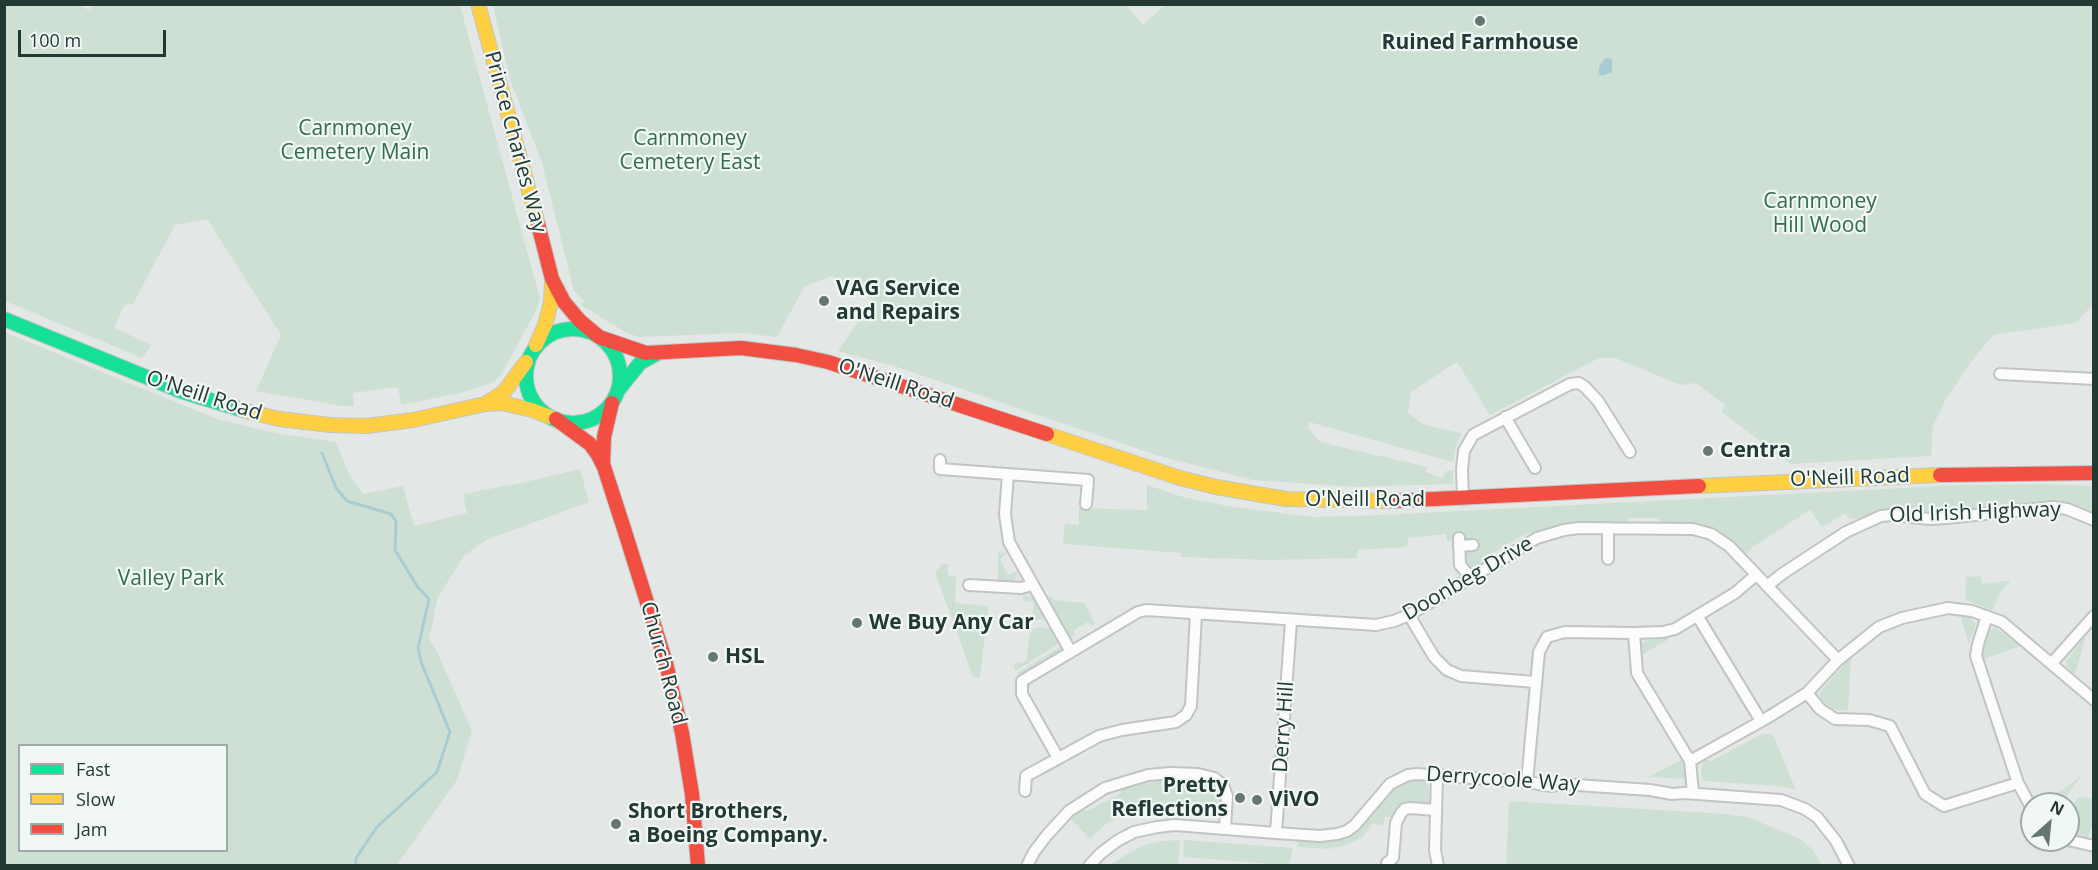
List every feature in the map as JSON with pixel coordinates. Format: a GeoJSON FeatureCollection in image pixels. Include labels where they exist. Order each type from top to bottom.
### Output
{"type":"FeatureCollection","features":[{"type":"Feature","properties":{"kind":"main road","name":"Prince Charles Way"},"geometry":{"type":"LineString","coordinates":[[478,4],[552,279],[564,302],[580,321],[598,336]]}},
{"type":"Feature","properties":{"kind":"main road","name":"Prince Charles Way"},"geometry":{"type":"LineString","coordinates":[[532,354],[545,325],[551,302],[552,279]]}},
{"type":"Feature","properties":{"kind":"main road","name":"O'Neill Road"},"geometry":{"type":"LineString","coordinates":[[4,319],[183,392],[240,411],[279,419],[330,425],[367,426],[413,420],[484,404],[502,403],[553,418]]}},
{"type":"Feature","properties":{"kind":"main road"},"geometry":{"type":"LineString","coordinates":[[567,329],[588,331],[598,336],[614,352],[618,361],[620,371],[614,398],[596,417],[587,421],[566,422],[553,418],[542,411],[530,394],[526,374],[532,354],[547,337],[567,329]]}},
{"type":"Feature","properties":{"kind":"main road","name":"O'Neill Road"},"geometry":{"type":"LineString","coordinates":[[598,336],[615,345],[646,352],[741,348],[787,353],[828,362],[1148,468],[1216,488],[1247,494],[1325,502],[1463,499],[1897,476],[2025,472],[2094,473]]}},
{"type":"Feature","properties":{"kind":"main road","name":"O'Neill Road"},"geometry":{"type":"LineString","coordinates":[[614,398],[630,373],[640,363],[658,353]]}},
{"type":"Feature","properties":{"kind":"main road","name":"O'Neill Road"},"geometry":{"type":"LineString","coordinates":[[484,404],[504,392],[532,354]]}},
{"type":"Feature","properties":{"kind":"main road","name":"Church Road"},"geometry":{"type":"LineString","coordinates":[[603,467],[604,437],[614,398]]}},
{"type":"Feature","properties":{"kind":"main road","name":"Church Road"},"geometry":{"type":"LineString","coordinates":[[553,418],[590,444],[603,467],[666,663],[687,760],[698,866]]}},
{"type":"Feature","properties":{"kind":"street"},"geometry":{"type":"LineString","coordinates":[[2000,374],[2094,379]]}},
{"type":"Feature","properties":{"kind":"street"},"geometry":{"type":"LineString","coordinates":[[1463,499],[1462,461],[1468,442],[1473,435],[1570,384],[1579,383],[1586,387],[1598,401],[1630,452]]}},
{"type":"Feature","properties":{"kind":"street"},"geometry":{"type":"LineString","coordinates":[[1505,417],[1535,468]]}},
{"type":"Feature","properties":{"kind":"street"},"geometry":{"type":"LineString","coordinates":[[940,460],[940,469],[1088,480],[1086,504]]}},
{"type":"Feature","properties":{"kind":"street"},"geometry":{"type":"LineString","coordinates":[[1008,474],[1006,529],[1009,542],[1071,652]]}},
{"type":"Feature","properties":{"kind":"street","name":"Old Irish Highway"},"geometry":{"type":"LineString","coordinates":[[1767,586],[1846,532],[1881,516],[1938,519],[2053,507],[2067,508],[2094,519]]}},
{"type":"Feature","properties":{"kind":"street","name":"Doonbeg Drive"},"geometry":{"type":"LineString","coordinates":[[1058,758],[1022,694],[1022,681],[1138,612],[1146,610],[1376,625],[1409,615],[1527,544],[1550,533],[1579,528],[1703,531],[1720,539],[1838,660]]}},
{"type":"Feature","properties":{"kind":"street"},"geometry":{"type":"LineString","coordinates":[[1608,528],[1608,559]]}},
{"type":"Feature","properties":{"kind":"street"},"geometry":{"type":"LineString","coordinates":[[1472,579],[1460,565],[1459,542],[1473,545]]}},
{"type":"Feature","properties":{"kind":"street"},"geometry":{"type":"LineString","coordinates":[[1527,782],[1539,652],[1547,637],[1565,632],[1634,633],[1663,632],[1675,629],[1735,593],[1756,575]]}},
{"type":"Feature","properties":{"kind":"street"},"geometry":{"type":"LineString","coordinates":[[969,585],[1021,588],[1032,585]]}},
{"type":"Feature","properties":{"kind":"street"},"geometry":{"type":"LineString","coordinates":[[1690,761],[1807,693],[1838,660],[1879,627],[1902,618],[1948,608],[1959,608],[2002,622],[2094,700]]}},
{"type":"Feature","properties":{"kind":"street"},"geometry":{"type":"LineString","coordinates":[[1025,791],[1026,776],[1099,736],[1176,722],[1186,715],[1191,706],[1196,614]]}},
{"type":"Feature","properties":{"kind":"street"},"geometry":{"type":"LineString","coordinates":[[1409,615],[1434,657],[1447,670],[1461,676],[1535,682]]}},
{"type":"Feature","properties":{"kind":"street"},"geometry":{"type":"LineString","coordinates":[[1987,616],[1976,656],[2023,792]]}},
{"type":"Feature","properties":{"kind":"street"},"geometry":{"type":"LineString","coordinates":[[2052,663],[2094,616]]}},
{"type":"Feature","properties":{"kind":"street"},"geometry":{"type":"LineString","coordinates":[[1698,617],[1761,721]]}},
{"type":"Feature","properties":{"kind":"street","name":"Derry Hill"},"geometry":{"type":"LineString","coordinates":[[1276,833],[1291,621]]}},
{"type":"Feature","properties":{"kind":"street"},"geometry":{"type":"LineString","coordinates":[[1634,633],[1636,673],[1690,761],[1693,793]]}},
{"type":"Feature","properties":{"kind":"street"},"geometry":{"type":"LineString","coordinates":[[1807,693],[1820,710],[1835,719],[1869,720],[1890,726],[1925,794],[1944,806],[2018,783]]}},
{"type":"Feature","properties":{"kind":"street"},"geometry":{"type":"LineString","coordinates":[[1027,866],[1047,834],[1069,811],[1105,788],[1148,775],[1198,774],[1214,778],[1223,785],[1227,796],[1225,829]]}},
{"type":"Feature","properties":{"kind":"street","name":"Derrycoole Way"},"geometry":{"type":"LineString","coordinates":[[1089,866],[1117,841],[1134,832],[1157,826],[1175,825],[1320,836],[1337,834],[1347,831],[1360,820],[1390,784],[1408,775],[1527,782],[1553,786],[1562,784],[1650,790],[1672,794],[1765,797],[1781,800],[1805,809],[1817,817],[1850,866]]}},
{"type":"Feature","properties":{"kind":"street"},"geometry":{"type":"LineString","coordinates":[[1437,776],[1435,850],[1438,866]]}},
{"type":"Feature","properties":{"kind":"street"},"geometry":{"type":"LineString","coordinates":[[1387,863],[1392,858],[1396,823],[1401,813],[1410,808],[1436,810]]}},
{"type":"Feature","properties":{"kind":"green space","name":"Carnmoney Cemetery Main"},"geometry":{"type":"Polygon","coordinates":[[[93,4],[460,5],[540,299],[536,311],[501,375],[492,383],[461,393],[401,405],[398,387],[353,393],[354,406],[340,406],[256,391],[281,335],[207,219],[175,225],[133,304],[124,305],[114,328],[152,345],[142,358],[5,301],[5,5],[78,5],[89,10],[93,4]]]}},
{"type":"Feature","properties":{"kind":"green space","name":"Carnmoney Hill Wood"},"geometry":{"type":"Polygon","coordinates":[[[1125,4],[1143,25],[1166,4],[2093,5],[2093,304],[2076,323],[1994,335],[1976,355],[1945,401],[1933,426],[1931,456],[1790,464],[1722,412],[1725,405],[1696,383],[1681,385],[1615,358],[1599,358],[1490,415],[1457,362],[1411,392],[1408,413],[1424,425],[1462,433],[1456,446],[1453,462],[1309,422],[1308,428],[1320,442],[1427,467],[1426,472],[1443,478],[1446,471],[1453,470],[1453,484],[1354,487],[1253,480],[1159,456],[897,367],[838,351],[873,300],[832,276],[805,286],[777,337],[742,333],[640,337],[629,334],[579,304],[585,302],[574,291],[542,163],[509,77],[493,5],[1125,4]]]}},
{"type":"Feature","properties":{"kind":"green space","name":"Valley Park"},"geometry":{"type":"Polygon","coordinates":[[[4,332],[217,419],[275,433],[336,442],[347,470],[363,494],[403,486],[414,526],[467,513],[463,494],[580,469],[589,502],[486,540],[464,556],[438,597],[429,640],[436,649],[472,731],[457,780],[397,865],[5,865],[4,332]]]}},
{"type":"Feature","properties":{"kind":"green space"},"geometry":{"type":"Polygon","coordinates":[[[1147,485],[1183,497],[1233,507],[1314,517],[1959,485],[2093,486],[2094,512],[2064,502],[2042,501],[1942,513],[1896,509],[1884,510],[1858,519],[1844,514],[1822,527],[1810,510],[1745,554],[1727,538],[1702,525],[1662,523],[1657,518],[1630,518],[1625,522],[1564,524],[1533,534],[1527,533],[1481,560],[1480,566],[1469,568],[1466,565],[1465,554],[1469,549],[1477,548],[1477,541],[1466,540],[1463,534],[1457,534],[1447,542],[1446,534],[1408,538],[1407,547],[1358,550],[1357,558],[1268,560],[1181,557],[1181,553],[1063,544],[1065,524],[1079,525],[1079,508],[1147,510],[1147,485]]]}},
{"type":"Feature","properties":{"kind":"green space"},"geometry":{"type":"Polygon","coordinates":[[[998,552],[1007,553],[1000,559],[1008,575],[1017,571],[1018,573],[1011,582],[998,581],[998,552]]]}},
{"type":"Feature","properties":{"kind":"green space"},"geometry":{"type":"Polygon","coordinates":[[[942,564],[948,564],[948,575],[956,576],[955,603],[988,606],[980,678],[973,677],[935,572],[942,564]]]}},
{"type":"Feature","properties":{"kind":"green space"},"geometry":{"type":"Polygon","coordinates":[[[1981,576],[1983,584],[2011,580],[1998,596],[1993,610],[1965,600],[1966,577],[1981,576]]]}},
{"type":"Feature","properties":{"kind":"green space"},"geometry":{"type":"Polygon","coordinates":[[[1023,595],[1032,597],[1043,619],[1035,620],[1032,617],[1034,603],[1023,601],[1023,595]]]}},
{"type":"Feature","properties":{"kind":"green space"},"geometry":{"type":"Polygon","coordinates":[[[1047,596],[1053,597],[1054,600],[1085,603],[1095,624],[1092,626],[1088,622],[1073,631],[1075,635],[1071,638],[1047,596]]]}},
{"type":"Feature","properties":{"kind":"green space"},"geometry":{"type":"Polygon","coordinates":[[[1960,615],[1968,616],[1976,623],[1969,644],[1960,615]]]}},
{"type":"Feature","properties":{"kind":"green space"},"geometry":{"type":"Polygon","coordinates":[[[1043,627],[1051,629],[1058,644],[1017,670],[1014,669],[1015,663],[1026,661],[1030,634],[1033,629],[1043,627]]]}},
{"type":"Feature","properties":{"kind":"green space"},"geometry":{"type":"Polygon","coordinates":[[[1995,627],[2021,646],[1984,659],[1982,651],[1987,633],[1995,627]]]}},
{"type":"Feature","properties":{"kind":"green space"},"geometry":{"type":"Polygon","coordinates":[[[1668,637],[1669,639],[1640,656],[1644,641],[1668,637]]]}},
{"type":"Feature","properties":{"kind":"green space"},"geometry":{"type":"Polygon","coordinates":[[[2084,638],[2075,674],[2067,667],[2066,661],[2084,638]]]}},
{"type":"Feature","properties":{"kind":"green space"},"geometry":{"type":"Polygon","coordinates":[[[1062,646],[1058,654],[1022,675],[1017,673],[1062,646]]]}},
{"type":"Feature","properties":{"kind":"green space"},"geometry":{"type":"Polygon","coordinates":[[[1851,657],[1848,711],[1833,709],[1820,698],[1820,692],[1851,657]]]}},
{"type":"Feature","properties":{"kind":"green space"},"geometry":{"type":"Polygon","coordinates":[[[1762,734],[1771,734],[1774,737],[1796,790],[1776,786],[1704,781],[1701,775],[1703,759],[1711,761],[1762,734]]]}},
{"type":"Feature","properties":{"kind":"green space"},"geometry":{"type":"Polygon","coordinates":[[[1683,759],[1685,779],[1648,777],[1683,759]]]}},
{"type":"Feature","properties":{"kind":"green space"},"geometry":{"type":"Polygon","coordinates":[[[2081,776],[2070,792],[2059,792],[2081,776]]]}},
{"type":"Feature","properties":{"kind":"green space"},"geometry":{"type":"Polygon","coordinates":[[[1160,780],[1164,783],[1193,784],[1195,782],[1215,787],[1220,799],[1217,807],[1170,805],[1147,808],[1125,814],[1106,824],[1090,839],[1071,819],[1083,810],[1087,811],[1120,794],[1122,789],[1160,780]]]}},
{"type":"Feature","properties":{"kind":"green space"},"geometry":{"type":"Polygon","coordinates":[[[1424,780],[1429,786],[1429,805],[1394,817],[1385,817],[1384,825],[1372,824],[1363,837],[1346,845],[1329,849],[1297,847],[1300,839],[1336,840],[1355,833],[1391,790],[1402,783],[1424,780]]]}},
{"type":"Feature","properties":{"kind":"green space"},"geometry":{"type":"Polygon","coordinates":[[[2083,796],[2093,800],[2093,822],[2087,840],[2080,838],[2080,797],[2083,796]]]}},
{"type":"Feature","properties":{"kind":"green space"},"geometry":{"type":"Polygon","coordinates":[[[1509,801],[1727,814],[1750,818],[1800,839],[1812,849],[1822,865],[1506,865],[1509,801]]]}},
{"type":"Feature","properties":{"kind":"green space"},"geometry":{"type":"Polygon","coordinates":[[[1180,840],[1178,865],[1110,865],[1144,845],[1180,840]]]}},
{"type":"Feature","properties":{"kind":"green space"},"geometry":{"type":"Polygon","coordinates":[[[1184,840],[1293,848],[1290,862],[1285,865],[1183,857],[1184,840]]]}},
{"type":"Feature","properties":{"kind":"water"},"geometry":{"type":"Polygon","coordinates":[[[1610,58],[1612,72],[1602,76],[1599,74],[1599,67],[1604,59],[1610,58]]]}},
{"type":"Feature","properties":{"kind":"waterway"},"geometry":{"type":"LineString","coordinates":[[322,453],[336,488],[347,501],[391,514],[396,521],[395,550],[417,586],[429,599],[418,648],[421,662],[450,732],[437,772],[377,827],[356,858],[356,866]]}},
{"type":"Feature","properties":{"kind":"traffic: fast"},"geometry":{"type":"LineString","coordinates":[[4,319],[183,392],[246,411]]}},
{"type":"Feature","properties":{"kind":"traffic: fast"},"geometry":{"type":"LineString","coordinates":[[573,329],[591,333],[606,343],[616,358],[620,376],[616,394],[606,409],[591,419],[573,423],[555,419],[540,409],[530,394],[526,376],[530,358],[540,343],[555,333],[573,329]]}},
{"type":"Feature","properties":{"kind":"traffic: fast"},"geometry":{"type":"LineString","coordinates":[[619,389],[640,363],[658,353]]}},
{"type":"Feature","properties":{"kind":"traffic: slow"},"geometry":{"type":"LineString","coordinates":[[478,4],[538,224]]}},
{"type":"Feature","properties":{"kind":"traffic: slow"},"geometry":{"type":"LineString","coordinates":[[536,345],[545,325],[551,302],[552,282]]}},
{"type":"Feature","properties":{"kind":"traffic: slow"},"geometry":{"type":"LineString","coordinates":[[487,403],[504,392],[526,362]]}},
{"type":"Feature","properties":{"kind":"traffic: slow"},"geometry":{"type":"LineString","coordinates":[[246,411],[279,419],[330,425],[367,426],[413,420],[485,404],[502,403],[550,417]]}},
{"type":"Feature","properties":{"kind":"traffic: slow"},"geometry":{"type":"LineString","coordinates":[[1047,434],[1180,478],[1216,487],[1286,499],[1393,501]]}},
{"type":"Feature","properties":{"kind":"traffic: slow"},"geometry":{"type":"LineString","coordinates":[[1699,486],[1940,475]]}},
{"type":"Feature","properties":{"kind":"traffic: jam"},"geometry":{"type":"LineString","coordinates":[[538,224],[552,279],[564,302],[580,321],[598,336]]}},
{"type":"Feature","properties":{"kind":"traffic: jam"},"geometry":{"type":"LineString","coordinates":[[599,337],[646,353],[741,348],[796,355],[828,362],[1047,434]]}},
{"type":"Feature","properties":{"kind":"traffic: jam"},"geometry":{"type":"LineString","coordinates":[[603,465],[604,437],[612,403]]}},
{"type":"Feature","properties":{"kind":"traffic: jam"},"geometry":{"type":"LineString","coordinates":[[556,419],[590,444],[598,455],[625,532],[666,663],[682,733],[692,794],[698,866]]}},
{"type":"Feature","properties":{"kind":"traffic: jam"},"geometry":{"type":"LineString","coordinates":[[1940,475],[2094,473]]}},
{"type":"Feature","properties":{"kind":"traffic: jam"},"geometry":{"type":"LineString","coordinates":[[1393,501],[1699,486]]}},
{"type":"Feature","properties":{"kind":"place","name":"Ruined Farmhouse"},"geometry":{"type":"Point","coordinates":[1480,21]}},
{"type":"Feature","properties":{"kind":"place","name":"VAG Service and Repairs"},"geometry":{"type":"Point","coordinates":[824,301]}},
{"type":"Feature","properties":{"kind":"place","name":"Centra"},"geometry":{"type":"Point","coordinates":[1708,451]}},
{"type":"Feature","properties":{"kind":"place","name":"We Buy Any Car"},"geometry":{"type":"Point","coordinates":[857,623]}},
{"type":"Feature","properties":{"kind":"place","name":"HSL"},"geometry":{"type":"Point","coordinates":[713,657]}},
{"type":"Feature","properties":{"kind":"place","name":"Pretty Reflections"},"geometry":{"type":"Point","coordinates":[1240,798]}},
{"type":"Feature","properties":{"kind":"place","name":"ViVO"},"geometry":{"type":"Point","coordinates":[1257,800]}},
{"type":"Feature","properties":{"kind":"place","name":"Short Brothers, a Boeing Company."},"geometry":{"type":"Point","coordinates":[616,824]}},
{"type":"Feature","properties":{"kind":"park label","name":"Carnmoney Cemetery East"},"geometry":{"type":"Point","coordinates":[690,151]}}]}
